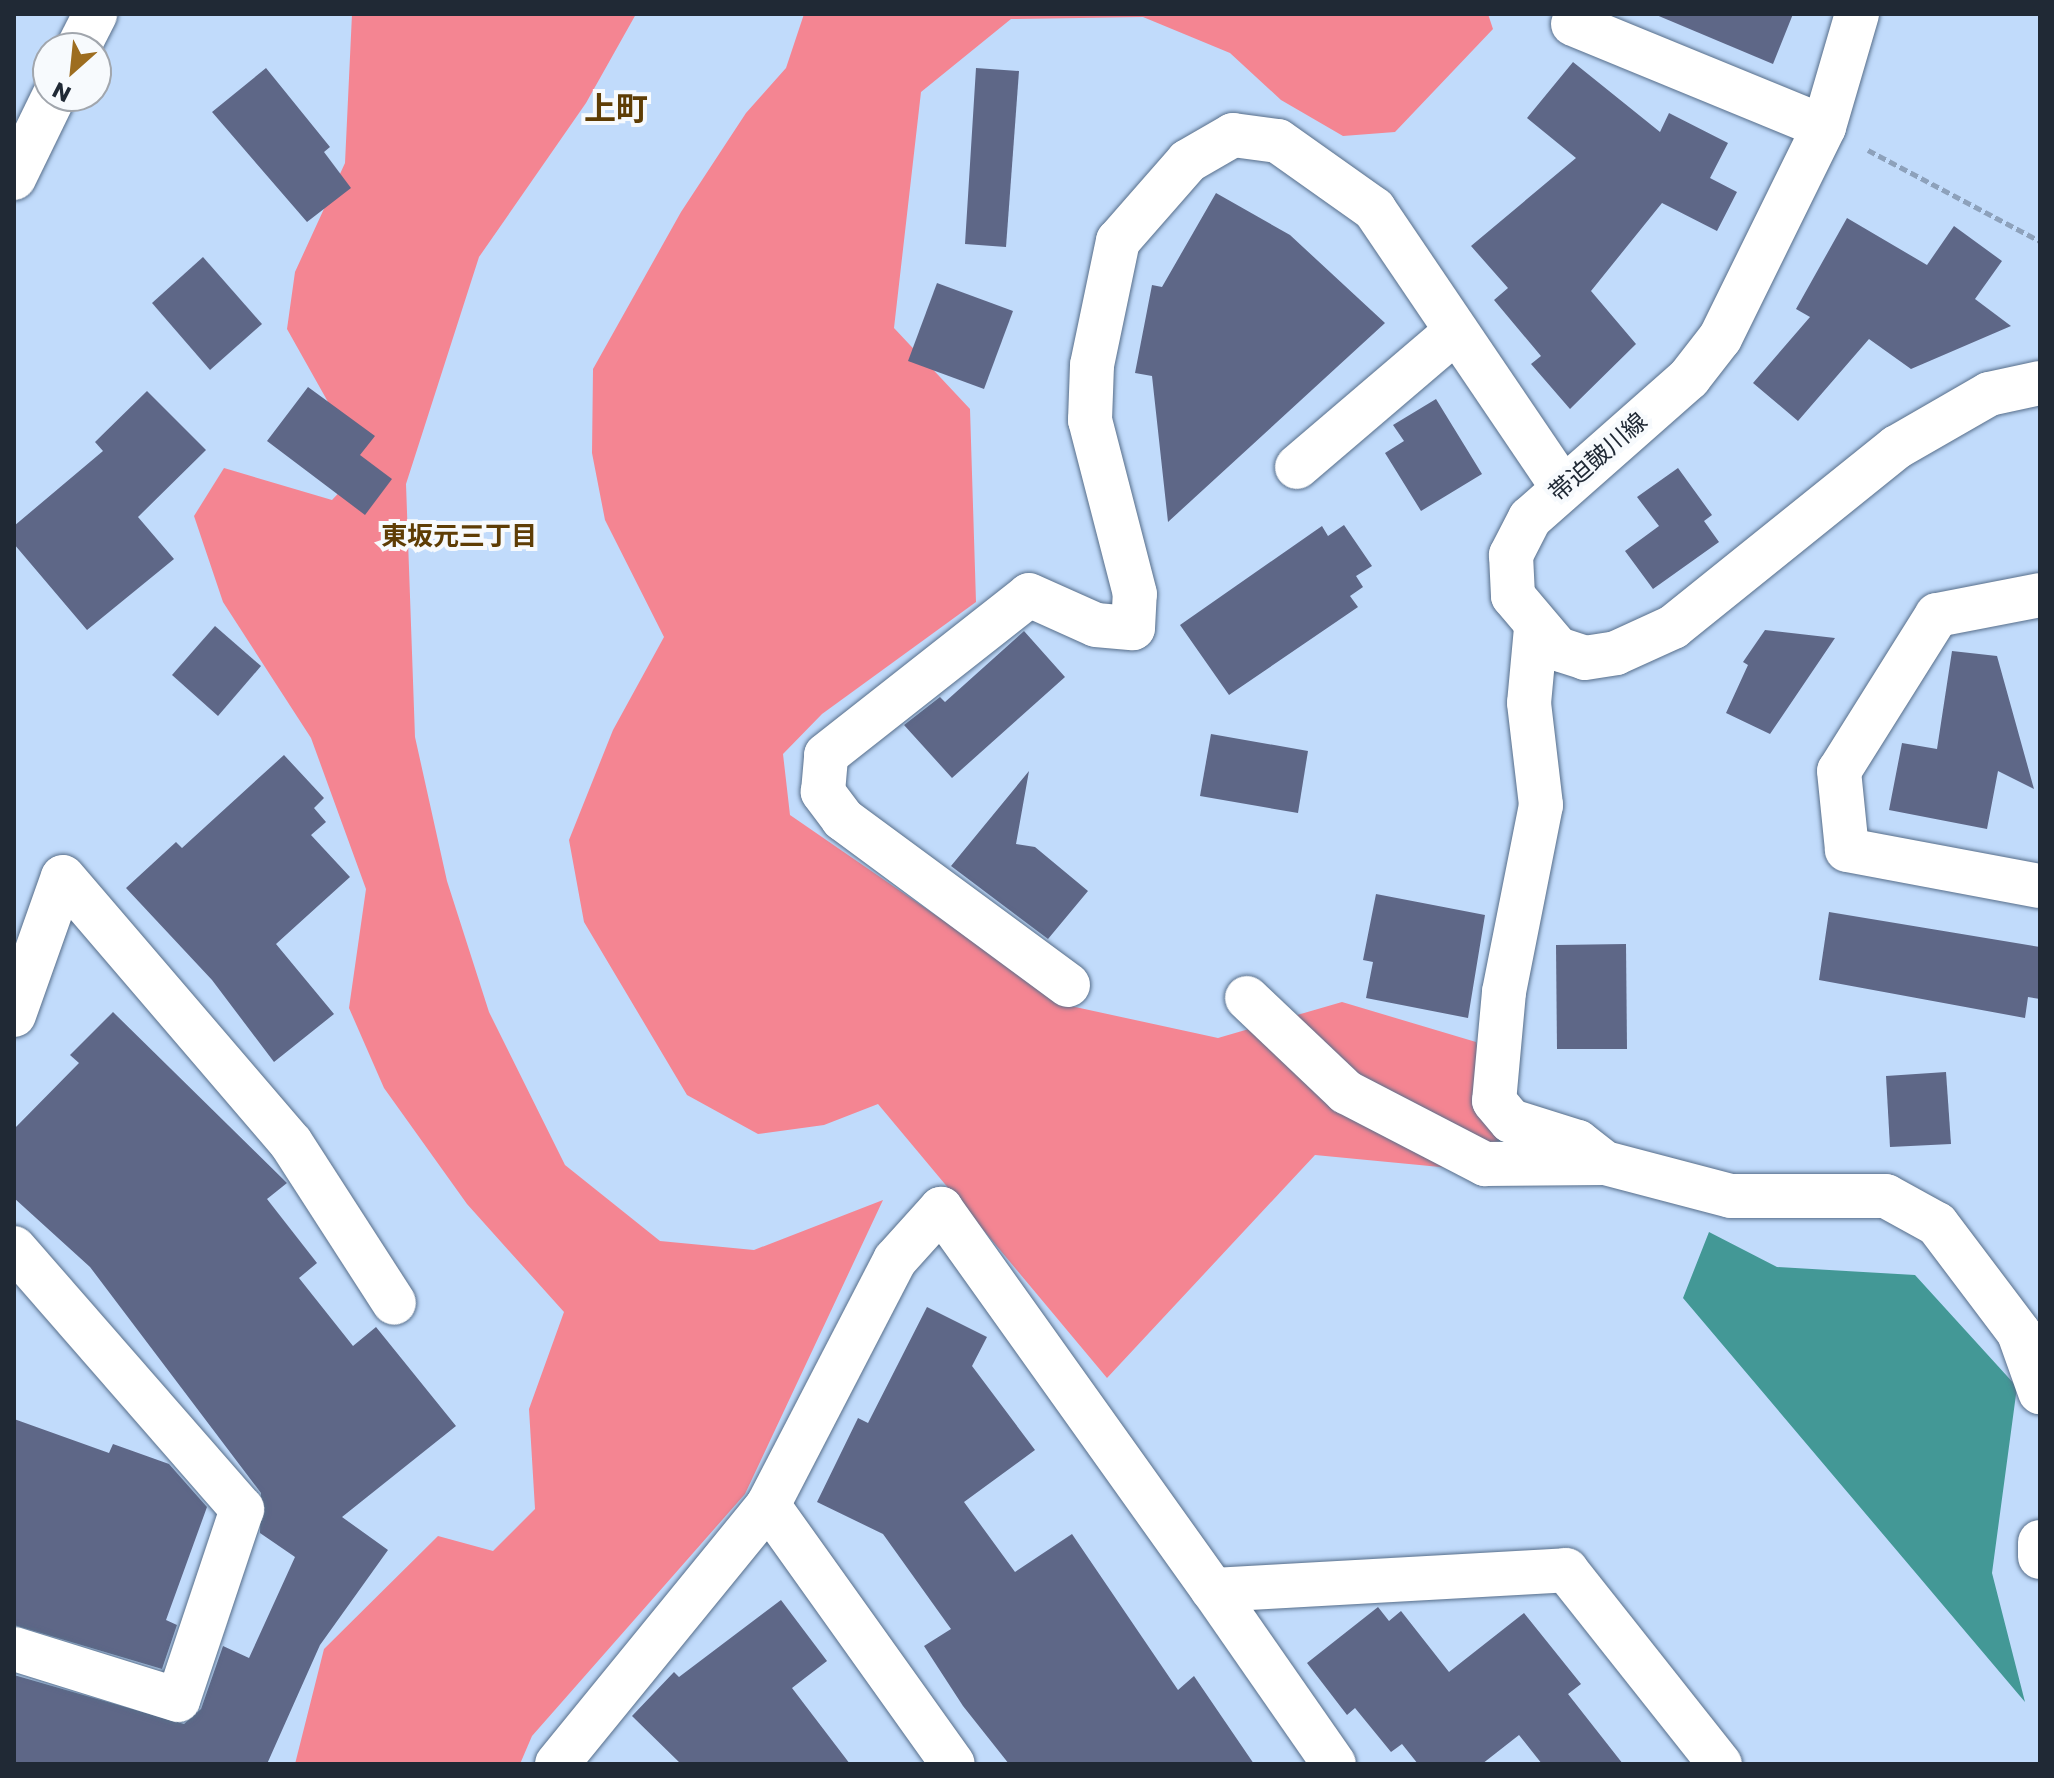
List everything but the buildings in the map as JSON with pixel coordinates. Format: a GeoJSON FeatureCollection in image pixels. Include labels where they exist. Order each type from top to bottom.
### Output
{"type":"FeatureCollection","features":[{"type":"Feature","properties":{"kind":"street"},"geometry":{"type":"LineString","coordinates":[[86,32],[95,14]]}},
{"type":"Feature","properties":{"kind":"street","name":"帯迫皷川線"},"geometry":{"type":"LineString","coordinates":[[1857,14],[1824,127],[1720,338],[1689,378],[1561,485],[1511,555],[1513,596],[1536,628],[1558,649],[1585,658],[1673,627],[1897,447],[1989,394],[2040,383]]}},
{"type":"Feature","properties":{"kind":"street"},"geometry":{"type":"LineString","coordinates":[[1573,24],[1824,127]]}},
{"type":"Feature","properties":{"kind":"street"},"geometry":{"type":"LineString","coordinates":[[14,178],[46,112]]}},
{"type":"Feature","properties":{"kind":"street"},"geometry":{"type":"LineString","coordinates":[[1068,985],[843,819],[823,792],[826,755],[840,737],[1029,595],[1096,625],[1133,628],[1135,594],[1090,420],[1092,365],[1118,241],[1188,161],[1233,135],[1278,141],[1374,209],[1561,485]]}},
{"type":"Feature","properties":{"kind":"street"},"geometry":{"type":"LineString","coordinates":[[1297,467],[1456,331]]}},
{"type":"Feature","properties":{"kind":"street"},"geometry":{"type":"LineString","coordinates":[[2040,595],[1937,615],[1839,771],[1847,850],[2040,886]]}},
{"type":"Feature","properties":{"kind":"street"},"geometry":{"type":"LineString","coordinates":[[1536,628],[1529,703],[1541,805],[1504,992],[1494,1101],[1511,1121],[1578,1142],[1605,1163]]}},
{"type":"Feature","properties":{"kind":"street"},"geometry":{"type":"LineString","coordinates":[[14,1015],[63,877],[291,1143],[394,1303]]}},
{"type":"Feature","properties":{"kind":"street"},"geometry":{"type":"LineString","coordinates":[[1247,998],[1346,1092],[1410,1131],[1485,1164],[1605,1163],[1731,1196],[1886,1196],[1937,1224],[2019,1333],[2040,1392]]}},
{"type":"Feature","properties":{"kind":"street"},"geometry":{"type":"LineString","coordinates":[[569,1757],[768,1505],[895,1260],[941,1209],[1334,1764]]}},
{"type":"Feature","properties":{"kind":"street"},"geometry":{"type":"LineString","coordinates":[[14,1248],[242,1509],[178,1700],[14,1649]]}},
{"type":"Feature","properties":{"kind":"street"},"geometry":{"type":"LineString","coordinates":[[768,1505],[953,1764]]}},
{"type":"Feature","properties":{"kind":"street"},"geometry":{"type":"LineString","coordinates":[[2040,1542],[2040,1557]]}},
{"type":"Feature","properties":{"kind":"street"},"geometry":{"type":"LineString","coordinates":[[1213,1590],[1566,1570],[1720,1764]]}},
{"type":"Feature","properties":{"kind":"path"},"geometry":{"type":"LineString","coordinates":[[1824,127],[2040,241]]}},
{"type":"Feature","properties":{"kind":"shaded area"},"geometry":{"type":"Polygon","coordinates":[[[352,14],[636,14],[586,103],[479,257],[406,484],[415,737],[447,881],[489,1012],[565,1165],[660,1241],[754,1250],[883,1200],[745,1494],[532,1736],[520,1764],[295,1764],[324,1649],[438,1536],[493,1551],[535,1509],[529,1409],[564,1312],[467,1204],[384,1088],[349,1008],[366,889],[311,738],[223,602],[194,516],[224,468],[332,500],[364,466],[287,329],[295,272],[345,163],[352,14]]]}},
{"type":"Feature","properties":{"kind":"shaded area"},"geometry":{"type":"Polygon","coordinates":[[[804,14],[1488,14],[1493,29],[1395,132],[1343,136],[1281,100],[1230,53],[1143,17],[1011,19],[921,92],[894,328],[970,409],[976,602],[822,714],[783,754],[790,815],[1066,1005],[1218,1038],[1342,1002],[1476,1042],[1503,1159],[1461,1169],[1315,1155],[1107,1378],[878,1104],[824,1125],[758,1134],[687,1095],[584,922],[569,840],[613,730],[664,637],[605,520],[592,453],[593,369],[681,212],[746,113],[786,68],[804,14]]]}},
{"type":"Feature","properties":{"kind":"shaded area"},"geometry":{"type":"Polygon","coordinates":[[[1709,1232],[1777,1267],[1915,1275],[2017,1387],[1992,1573],[2025,1702],[1683,1298],[1709,1232]]]}},
{"type":"Feature","properties":{"kind":"district","name":"上町"},"geometry":{"type":"Point","coordinates":[616,109]}},
{"type":"Feature","properties":{"kind":"district","name":"東坂元三丁目"},"geometry":{"type":"Point","coordinates":[459,537]}}]}
